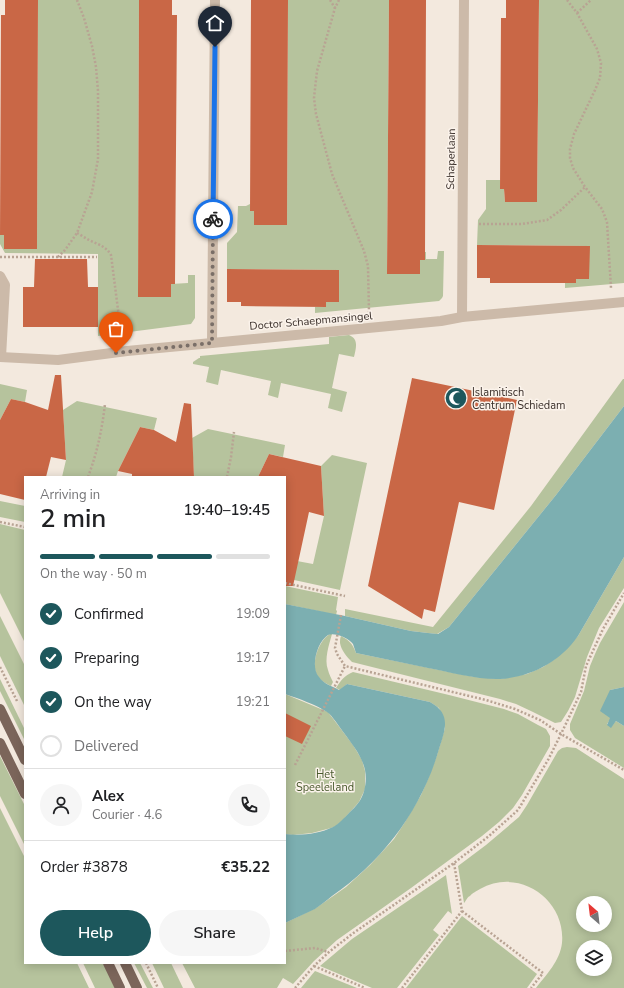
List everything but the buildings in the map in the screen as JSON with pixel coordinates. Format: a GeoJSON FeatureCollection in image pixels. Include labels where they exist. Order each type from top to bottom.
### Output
{"type":"FeatureCollection","features":[{"type":"Feature","properties":{"kind":"main road"},"geometry":{"type":"LineString","coordinates":[[0,709],[24,758]]}},
{"type":"Feature","properties":{"kind":"main road"},"geometry":{"type":"LineString","coordinates":[[0,743],[24,792]]}},
{"type":"Feature","properties":{"kind":"main road"},"geometry":{"type":"LineString","coordinates":[[108,964],[120,988]]}},
{"type":"Feature","properties":{"kind":"main road"},"geometry":{"type":"LineString","coordinates":[[125,964],[137,988]]}},
{"type":"Feature","properties":{"kind":"street"},"geometry":{"type":"LineString","coordinates":[[212,343],[215,0]]}},
{"type":"Feature","properties":{"kind":"street","name":"Schaperlaan"},"geometry":{"type":"LineString","coordinates":[[462,318],[464,0]]}},
{"type":"Feature","properties":{"kind":"street"},"geometry":{"type":"LineString","coordinates":[[0,276],[5,285],[0,357]]}},
{"type":"Feature","properties":{"kind":"street","name":"Doctor Schaepmansingel"},"geometry":{"type":"LineString","coordinates":[[0,357],[58,360],[122,352],[624,302]]}},
{"type":"Feature","properties":{"kind":"path"},"geometry":{"type":"LineString","coordinates":[[58,257],[77,233],[92,192],[98,159],[98,91],[96,67],[92,46],[77,0]]}},
{"type":"Feature","properties":{"kind":"path"},"geometry":{"type":"LineString","coordinates":[[330,0],[335,8]]}},
{"type":"Feature","properties":{"kind":"path"},"geometry":{"type":"LineString","coordinates":[[339,0],[335,8],[317,71],[314,98],[316,114],[332,174],[364,251],[368,266],[368,328]]}},
{"type":"Feature","properties":{"kind":"path"},"geometry":{"type":"LineString","coordinates":[[568,0],[597,49],[600,63],[600,78],[574,134],[570,149],[570,158],[573,168],[602,209],[607,222],[611,303]]}},
{"type":"Feature","properties":{"kind":"path"},"geometry":{"type":"LineString","coordinates":[[577,13],[591,0]]}},
{"type":"Feature","properties":{"kind":"path"},"geometry":{"type":"LineString","coordinates":[[462,223],[522,224],[547,220],[561,210],[585,187]]}},
{"type":"Feature","properties":{"kind":"path"},"geometry":{"type":"LineString","coordinates":[[77,233],[109,250],[111,255],[121,333]]}},
{"type":"Feature","properties":{"kind":"path"},"geometry":{"type":"LineString","coordinates":[[0,257],[97,257]]}},
{"type":"Feature","properties":{"kind":"path"},"geometry":{"type":"LineString","coordinates":[[88,476],[100,436],[105,404]]}},
{"type":"Feature","properties":{"kind":"path"},"geometry":{"type":"LineString","coordinates":[[227,476],[234,432]]}},
{"type":"Feature","properties":{"kind":"path"},"geometry":{"type":"LineString","coordinates":[[0,522],[24,527]]}},
{"type":"Feature","properties":{"kind":"path"},"geometry":{"type":"LineString","coordinates":[[286,583],[345,596]]}},
{"type":"Feature","properties":{"kind":"path"},"geometry":{"type":"LineString","coordinates":[[295,988],[314,966],[329,952],[352,934],[454,863],[489,836],[518,810],[548,760],[561,734],[580,692],[586,666],[603,629],[624,593]]}},
{"type":"Feature","properties":{"kind":"path"},"geometry":{"type":"LineString","coordinates":[[341,615],[335,648],[345,666],[486,700],[515,709],[540,720],[561,734],[624,770]]}},
{"type":"Feature","properties":{"kind":"path"},"geometry":{"type":"LineString","coordinates":[[295,765],[345,666]]}},
{"type":"Feature","properties":{"kind":"path"},"geometry":{"type":"LineString","coordinates":[[0,667],[19,705]]}},
{"type":"Feature","properties":{"kind":"path"},"geometry":{"type":"LineString","coordinates":[[454,863],[462,911],[543,973],[531,988]]}},
{"type":"Feature","properties":{"kind":"path"},"geometry":{"type":"LineString","coordinates":[[402,988],[462,911]]}},
{"type":"Feature","properties":{"kind":"path"},"geometry":{"type":"LineString","coordinates":[[286,951],[315,948],[329,952]]}},
{"type":"Feature","properties":{"kind":"path"},"geometry":{"type":"LineString","coordinates":[[146,964],[158,988]]}},
{"type":"Feature","properties":{"kind":"path"},"geometry":{"type":"LineString","coordinates":[[314,966],[365,988]]}},
{"type":"Feature","properties":{"kind":"green space"},"geometry":{"type":"Polygon","coordinates":[[[38,0],[139,0],[138,297],[170,297],[171,284],[188,283],[188,275],[195,275],[195,318],[191,324],[98,336],[98,254],[5,253],[0,244],[0,235],[4,235],[37,249],[38,0]]]}},
{"type":"Feature","properties":{"kind":"green space"},"geometry":{"type":"Polygon","coordinates":[[[288,0],[389,0],[387,274],[420,274],[420,260],[425,252],[426,259],[437,259],[438,251],[444,251],[443,296],[439,301],[315,313],[315,307],[326,307],[326,302],[339,302],[339,270],[227,269],[227,243],[237,232],[238,206],[246,206],[250,204],[250,211],[254,211],[254,225],[287,225],[288,0]]]}},
{"type":"Feature","properties":{"kind":"green space"},"geometry":{"type":"Polygon","coordinates":[[[539,0],[624,0],[624,283],[565,288],[565,283],[576,283],[576,279],[589,279],[589,246],[477,245],[478,220],[486,209],[486,180],[500,180],[500,189],[504,189],[505,202],[537,202],[539,0]]]}},
{"type":"Feature","properties":{"kind":"green space"},"geometry":{"type":"Polygon","coordinates":[[[349,335],[356,341],[354,357],[339,354],[332,388],[347,392],[342,412],[328,408],[331,394],[281,383],[278,398],[268,395],[271,381],[221,370],[218,385],[206,382],[209,367],[193,364],[193,362],[200,358],[200,356],[329,344],[329,337],[349,335]]]}},
{"type":"Feature","properties":{"kind":"green space"},"geometry":{"type":"Polygon","coordinates":[[[623,379],[624,406],[556,495],[449,627],[437,634],[411,631],[345,616],[345,609],[433,627],[531,506],[623,379]]]}},
{"type":"Feature","properties":{"kind":"green space"},"geometry":{"type":"Polygon","coordinates":[[[0,384],[27,390],[25,402],[11,399],[0,420],[0,384]]]}},
{"type":"Feature","properties":{"kind":"green space"},"geometry":{"type":"Polygon","coordinates":[[[77,401],[157,418],[154,430],[140,427],[116,476],[62,476],[66,460],[63,410],[77,401]]]}},
{"type":"Feature","properties":{"kind":"green space"},"geometry":{"type":"Polygon","coordinates":[[[208,429],[285,445],[283,457],[269,454],[258,476],[194,476],[192,438],[208,429]]]}},
{"type":"Feature","properties":{"kind":"green space"},"geometry":{"type":"Polygon","coordinates":[[[332,455],[367,463],[340,590],[286,578],[297,561],[313,564],[324,516],[321,466],[332,455]]]}},
{"type":"Feature","properties":{"kind":"green space"},"geometry":{"type":"Polygon","coordinates":[[[0,501],[24,506],[24,522],[0,517],[0,501]]]}},
{"type":"Feature","properties":{"kind":"green space"},"geometry":{"type":"Polygon","coordinates":[[[0,524],[24,530],[24,641],[0,593],[0,524]]]}},
{"type":"Feature","properties":{"kind":"green space"},"geometry":{"type":"Polygon","coordinates":[[[624,557],[624,588],[599,628],[587,657],[575,697],[561,722],[555,723],[516,704],[500,699],[352,662],[344,653],[340,643],[341,636],[347,639],[356,653],[475,677],[500,679],[527,674],[543,667],[555,659],[578,636],[624,557]]]}},
{"type":"Feature","properties":{"kind":"green space"},"geometry":{"type":"Polygon","coordinates":[[[286,586],[338,597],[336,615],[286,604],[286,586]]]}},
{"type":"Feature","properties":{"kind":"green space"},"geometry":{"type":"Polygon","coordinates":[[[624,602],[624,687],[610,690],[611,718],[607,724],[611,727],[616,721],[624,726],[624,768],[575,738],[570,730],[570,724],[584,691],[590,666],[595,654],[624,602]]]}},
{"type":"Feature","properties":{"kind":"green space"},"geometry":{"type":"Polygon","coordinates":[[[0,616],[24,664],[24,705],[0,656],[0,616]]]}},
{"type":"Feature","properties":{"kind":"green space"},"geometry":{"type":"Polygon","coordinates":[[[330,634],[332,634],[327,652],[327,666],[333,682],[331,686],[318,677],[315,666],[316,654],[322,642],[330,634]]]}},
{"type":"Feature","properties":{"kind":"green space"},"geometry":{"type":"Polygon","coordinates":[[[353,672],[504,709],[518,714],[546,729],[550,736],[550,746],[522,795],[513,808],[499,822],[411,888],[337,940],[314,961],[293,984],[283,978],[277,988],[195,988],[183,964],[286,964],[286,923],[316,908],[346,887],[370,865],[394,839],[421,795],[437,755],[445,728],[439,708],[430,702],[347,684],[340,690],[336,688],[347,675],[353,672]]]}},
{"type":"Feature","properties":{"kind":"green space"},"geometry":{"type":"Polygon","coordinates":[[[0,679],[24,728],[24,739],[0,691],[0,679]]]}},
{"type":"Feature","properties":{"kind":"green space","name":"Het Speeleiland"},"geometry":{"type":"Polygon","coordinates":[[[286,694],[328,712],[353,745],[362,760],[365,771],[365,789],[359,802],[342,821],[331,828],[312,833],[286,834],[286,694]]]}},
{"type":"Feature","properties":{"kind":"green space"},"geometry":{"type":"Polygon","coordinates":[[[567,747],[576,748],[624,779],[624,988],[536,988],[556,962],[562,943],[561,927],[556,913],[548,901],[537,891],[524,885],[510,882],[495,883],[473,893],[464,903],[458,866],[519,817],[558,751],[567,747]]]}},
{"type":"Feature","properties":{"kind":"green space"},"geometry":{"type":"Polygon","coordinates":[[[0,756],[24,804],[24,844],[0,796],[0,756]]]}},
{"type":"Feature","properties":{"kind":"green space"},"geometry":{"type":"Polygon","coordinates":[[[0,808],[24,856],[24,964],[77,964],[89,988],[0,988],[0,808]]]}},
{"type":"Feature","properties":{"kind":"green space"},"geometry":{"type":"Polygon","coordinates":[[[446,875],[452,914],[448,911],[433,930],[439,935],[397,988],[372,988],[320,966],[352,939],[446,875]]]}},
{"type":"Feature","properties":{"kind":"green space"},"geometry":{"type":"Polygon","coordinates":[[[462,916],[537,974],[527,988],[406,988],[462,916]]]}},
{"type":"Feature","properties":{"kind":"green space"},"geometry":{"type":"Polygon","coordinates":[[[83,964],[103,964],[115,988],[95,988],[83,964]]]}},
{"type":"Feature","properties":{"kind":"green space"},"geometry":{"type":"Polygon","coordinates":[[[135,964],[141,964],[153,988],[147,988],[135,964]]]}},
{"type":"Feature","properties":{"kind":"green space"},"geometry":{"type":"Polygon","coordinates":[[[152,964],[171,964],[183,988],[164,988],[152,964]]]}},
{"type":"Feature","properties":{"kind":"green space"},"geometry":{"type":"Polygon","coordinates":[[[315,971],[357,988],[301,988],[315,971]]]}},
{"type":"Feature","properties":{"kind":"water"},"geometry":{"type":"Polygon","coordinates":[[[624,406],[624,557],[578,636],[554,661],[523,675],[512,678],[492,679],[464,675],[356,653],[353,644],[345,638],[331,634],[324,638],[316,655],[315,667],[316,673],[326,683],[339,690],[347,684],[430,702],[442,712],[445,729],[432,771],[422,792],[411,813],[384,850],[351,882],[315,909],[286,923],[286,834],[309,834],[335,826],[359,802],[364,791],[366,778],[364,765],[359,755],[331,716],[318,707],[286,694],[286,604],[411,631],[438,634],[449,627],[556,495],[624,406]]]}},
{"type":"Feature","properties":{"kind":"water"},"geometry":{"type":"Polygon","coordinates":[[[624,687],[624,726],[616,721],[611,728],[607,725],[610,718],[600,711],[610,690],[624,687]]]}},
{"type":"Feature","properties":{"kind":"way so far"},"geometry":{"type":"LineString","coordinates":[[116,353],[212,343],[213,219]]}},
{"type":"Feature","properties":{"kind":"place","name":"Islamitisch Centrum Schiedam"},"geometry":{"type":"Point","coordinates":[456,398]}},
{"type":"Feature","properties":{"kind":"route"},"geometry":{"type":"LineString","coordinates":[[213,219],[215,47]]}}]}
